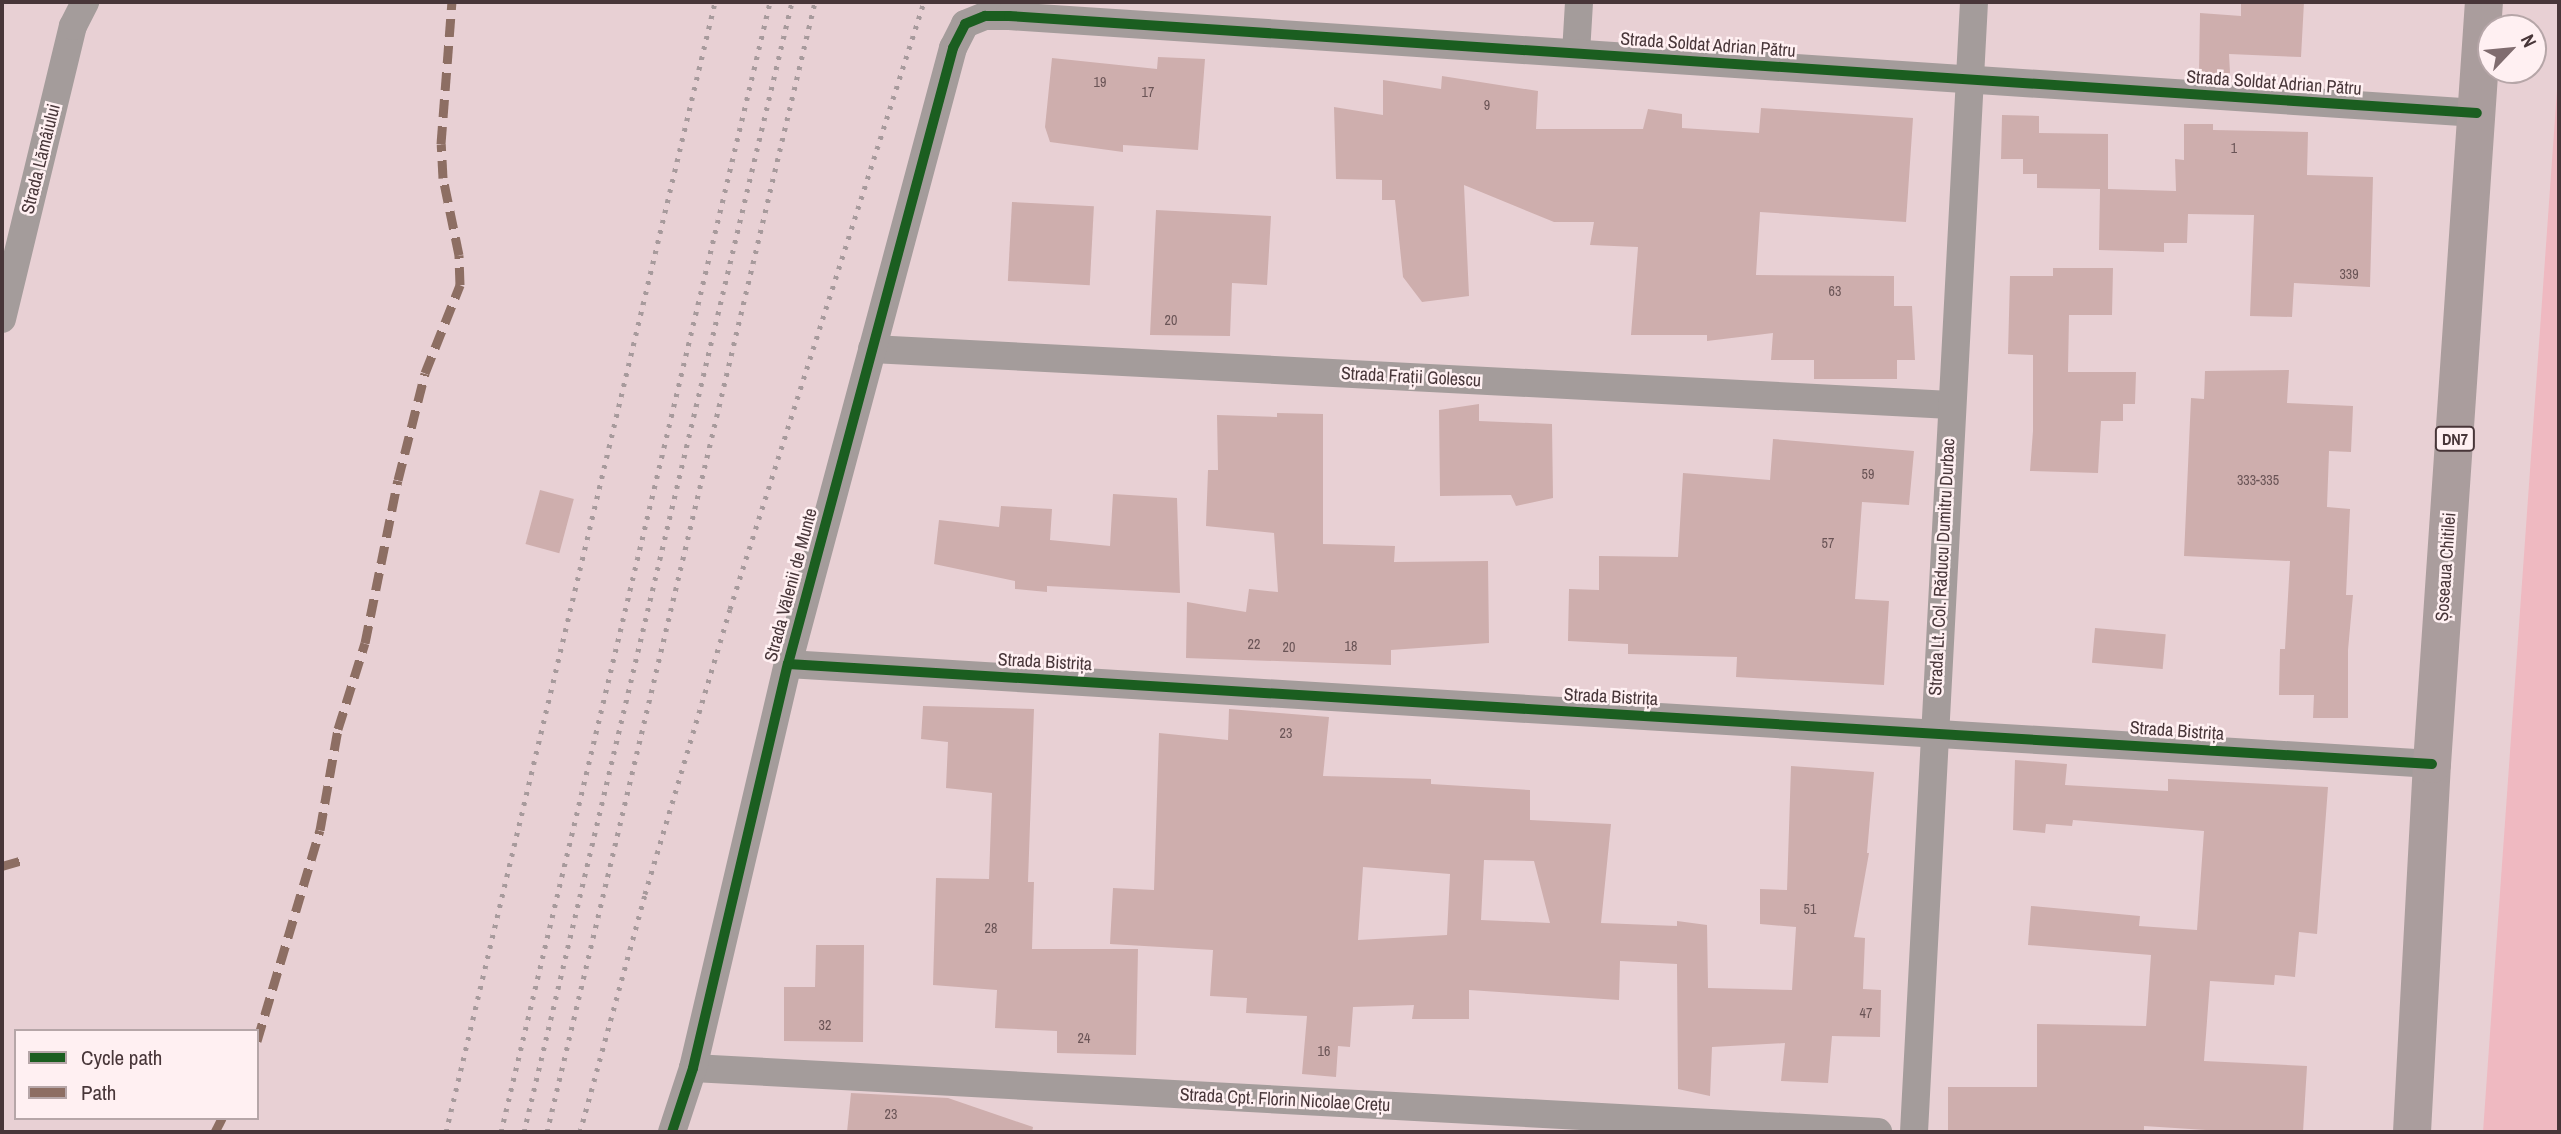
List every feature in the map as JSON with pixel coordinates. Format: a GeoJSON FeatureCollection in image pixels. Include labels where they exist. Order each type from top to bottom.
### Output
{"type":"FeatureCollection","features":[{"type":"Feature","properties":{"kind":"main road","name":"Șoseaua Chitilei"},"geometry":{"type":"LineString","coordinates":[[2412,1132],[2432,764],[2484,2]]}},
{"type":"Feature","properties":{"kind":"street","name":"Strada Lămâiului"},"geometry":{"type":"LineString","coordinates":[[2,318],[73,26],[85,2]]}},
{"type":"Feature","properties":{"kind":"street"},"geometry":{"type":"LineString","coordinates":[[1576,53],[1579,2]]}},
{"type":"Feature","properties":{"kind":"street","name":"Strada Lt. Col. Răducu Dumitru Durbac"},"geometry":{"type":"LineString","coordinates":[[1914,1132],[1933,734],[1974,2]]}},
{"type":"Feature","properties":{"kind":"street","name":"Strada Soldat Adrian Pătru"},"geometry":{"type":"LineString","coordinates":[[953,48],[965,24],[985,16],[2477,113]]}},
{"type":"Feature","properties":{"kind":"street","name":"Strada Vălenii de Munte"},"geometry":{"type":"LineString","coordinates":[[672,1132],[693,1068],[788,664],[953,48]]}},
{"type":"Feature","properties":{"kind":"street","name":"Strada Frații Golescu"},"geometry":{"type":"LineString","coordinates":[[872,349],[1951,405]]}},
{"type":"Feature","properties":{"kind":"street","name":"Strada Bistrița"},"geometry":{"type":"LineString","coordinates":[[788,664],[2432,764]]}},
{"type":"Feature","properties":{"kind":"street","name":"Strada Cpt. Florin Nicolae Crețu"},"geometry":{"type":"LineString","coordinates":[[693,1068],[1878,1132]]}},
{"type":"Feature","properties":{"kind":"shaded area"},"geometry":{"type":"Polygon","coordinates":[[[2559,62],[2559,1132],[2483,1132],[2559,62]]]}},
{"type":"Feature","properties":{"kind":"building"},"geometry":{"type":"Polygon","coordinates":[[[2241,2],[2304,2],[2301,57],[2229,54],[2230,73],[2199,73],[2200,13],[2241,16],[2241,2]]]}},
{"type":"Feature","properties":{"kind":"building"},"geometry":{"type":"Polygon","coordinates":[[[1158,57],[1205,59],[1198,150],[1123,145],[1123,152],[1050,142],[1045,127],[1052,58],[1157,69],[1158,57]]]}},
{"type":"Feature","properties":{"kind":"building"},"geometry":{"type":"Polygon","coordinates":[[[1442,76],[1538,91],[1536,129],[1643,129],[1648,109],[1682,114],[1682,128],[1759,133],[1761,108],[1913,118],[1906,222],[1760,212],[1756,275],[1894,276],[1894,306],[1912,306],[1915,360],[1897,360],[1897,379],[1814,379],[1814,360],[1771,360],[1773,333],[1707,341],[1707,335],[1631,335],[1638,247],[1590,245],[1594,222],[1554,222],[1464,185],[1469,296],[1422,302],[1403,277],[1395,200],[1382,200],[1382,180],[1336,179],[1334,107],[1383,115],[1383,80],[1441,89],[1442,76]]]}},
{"type":"Feature","properties":{"kind":"building"},"geometry":{"type":"Polygon","coordinates":[[[2002,115],[2039,116],[2039,133],[2108,134],[2108,189],[2176,191],[2175,159],[2184,160],[2184,124],[2213,124],[2213,130],[2308,132],[2307,175],[2373,177],[2370,287],[2294,283],[2292,317],[2250,316],[2254,215],[2188,214],[2187,243],[2164,243],[2164,252],[2099,250],[2100,189],[2037,188],[2037,174],[2023,174],[2023,159],[2001,159],[2002,115]]]}},
{"type":"Feature","properties":{"kind":"building"},"geometry":{"type":"Polygon","coordinates":[[[1012,202],[1094,206],[1090,285],[1008,281],[1012,202]]]}},
{"type":"Feature","properties":{"kind":"building"},"geometry":{"type":"Polygon","coordinates":[[[1156,210],[1271,216],[1267,285],[1232,283],[1230,336],[1150,335],[1156,210]]]}},
{"type":"Feature","properties":{"kind":"building"},"geometry":{"type":"Polygon","coordinates":[[[2053,268],[2113,268],[2112,315],[2069,315],[2068,372],[2136,372],[2135,404],[2123,404],[2123,421],[2101,421],[2098,473],[2030,471],[2033,355],[2008,354],[2010,276],[2053,276],[2053,268]]]}},
{"type":"Feature","properties":{"kind":"building"},"geometry":{"type":"Polygon","coordinates":[[[2289,370],[2287,403],[2353,406],[2351,452],[2329,451],[2327,507],[2350,509],[2346,595],[2353,595],[2348,650],[2348,718],[2313,718],[2314,695],[2279,695],[2280,649],[2285,649],[2290,561],[2184,556],[2191,398],[2204,399],[2205,371],[2289,370]]]}},
{"type":"Feature","properties":{"kind":"building"},"geometry":{"type":"Polygon","coordinates":[[[1479,404],[1479,421],[1552,424],[1553,498],[1516,506],[1511,495],[1440,496],[1439,410],[1479,404]]]}},
{"type":"Feature","properties":{"kind":"building"},"geometry":{"type":"Polygon","coordinates":[[[1277,413],[1323,414],[1323,544],[1395,546],[1394,562],[1488,561],[1489,643],[1391,650],[1391,665],[1186,658],[1187,602],[1246,612],[1249,589],[1278,592],[1274,533],[1206,526],[1208,470],[1218,470],[1217,415],[1277,417],[1277,413]]]}},
{"type":"Feature","properties":{"kind":"building"},"geometry":{"type":"Polygon","coordinates":[[[1773,439],[1914,451],[1909,505],[1862,502],[1855,599],[1889,601],[1884,685],[1736,677],[1737,657],[1628,654],[1628,644],[1568,641],[1569,589],[1599,590],[1599,556],[1678,557],[1683,473],[1770,480],[1773,439]]]}},
{"type":"Feature","properties":{"kind":"building"},"geometry":{"type":"Polygon","coordinates":[[[540,490],[574,499],[559,553],[526,544],[540,490]]]}},
{"type":"Feature","properties":{"kind":"building"},"geometry":{"type":"Polygon","coordinates":[[[1113,494],[1177,498],[1180,593],[1047,586],[1047,592],[1015,589],[1015,581],[934,564],[939,520],[999,527],[1001,506],[1052,509],[1050,540],[1110,546],[1113,494]]]}},
{"type":"Feature","properties":{"kind":"building"},"geometry":{"type":"Polygon","coordinates":[[[2095,628],[2166,634],[2163,669],[2092,663],[2095,628]]]}},
{"type":"Feature","properties":{"kind":"building"},"geometry":{"type":"Polygon","coordinates":[[[923,706],[1034,709],[1028,882],[1034,882],[1032,949],[1138,949],[1136,1055],[1057,1053],[1057,1031],[995,1028],[997,990],[933,985],[936,878],[989,879],[992,793],[946,788],[948,742],[921,739],[923,706]]]}},
{"type":"Feature","properties":{"kind":"building"},"geometry":{"type":"Polygon","coordinates":[[[1229,709],[1329,717],[1323,776],[1431,779],[1431,784],[1530,790],[1530,820],[1611,824],[1601,923],[1677,926],[1677,921],[1707,925],[1708,988],[1792,990],[1796,927],[1760,924],[1760,889],[1787,890],[1791,766],[1874,772],[1869,853],[1854,937],[1865,938],[1863,989],[1881,990],[1880,1037],[1832,1036],[1828,1083],[1781,1081],[1785,1043],[1712,1047],[1710,1096],[1678,1089],[1677,964],[1620,961],[1619,1000],[1469,990],[1469,1019],[1412,1019],[1414,1005],[1353,1007],[1350,1047],[1338,1046],[1336,1077],[1302,1074],[1307,1016],[1246,1013],[1247,998],[1210,996],[1213,950],[1110,944],[1113,888],[1154,890],[1159,733],[1228,740],[1229,709]],[[1484,860],[1481,920],[1550,923],[1534,861],[1484,860]],[[1363,867],[1358,940],[1447,935],[1450,874],[1363,867]]]}},
{"type":"Feature","properties":{"kind":"building"},"geometry":{"type":"Polygon","coordinates":[[[2015,760],[2067,764],[2065,785],[2168,791],[2168,779],[2328,787],[2317,934],[2299,932],[2295,977],[2275,975],[2274,985],[2210,981],[2204,1061],[2307,1066],[2303,1132],[2205,1132],[2206,1130],[2144,1126],[2144,1132],[1948,1132],[1948,1087],[2037,1087],[2037,1024],[2146,1026],[2151,955],[2028,945],[2031,906],[2140,916],[2139,926],[2197,930],[2204,831],[2073,820],[2072,826],[2046,824],[2045,833],[2013,830],[2015,760]]]}},
{"type":"Feature","properties":{"kind":"building"},"geometry":{"type":"Polygon","coordinates":[[[816,945],[864,945],[863,1042],[784,1041],[784,987],[815,987],[816,945]]]}},
{"type":"Feature","properties":{"kind":"building"},"geometry":{"type":"Polygon","coordinates":[[[851,1093],[948,1098],[1033,1127],[1032,1132],[847,1132],[851,1093]]]}},
{"type":"Feature","properties":{"kind":"railway"},"geometry":{"type":"LineString","coordinates":[[446,1132],[715,2]]}},
{"type":"Feature","properties":{"kind":"railway"},"geometry":{"type":"LineString","coordinates":[[501,1132],[770,2]]}},
{"type":"Feature","properties":{"kind":"railway"},"geometry":{"type":"LineString","coordinates":[[524,1132],[792,2]]}},
{"type":"Feature","properties":{"kind":"railway"},"geometry":{"type":"LineString","coordinates":[[547,1132],[815,2]]}},
{"type":"Feature","properties":{"kind":"railway"},"geometry":{"type":"LineString","coordinates":[[580,1132],[645,894],[730,609],[924,2]]}},
{"type":"Feature","properties":{"kind":"marked path"},"geometry":{"type":"LineString","coordinates":[[259,1034],[320,830],[338,729],[365,643],[398,480],[425,373],[460,285],[459,255],[443,178],[441,144],[452,2]]}},
{"type":"Feature","properties":{"kind":"marked path"},"geometry":{"type":"LineString","coordinates":[[2,866],[20,861]]}},
{"type":"Feature","properties":{"kind":"marked path"},"geometry":{"type":"LineString","coordinates":[[215,1132],[221,1120]]}},
{"type":"Feature","properties":{"kind":"cycle path"},"geometry":{"type":"LineString","coordinates":[[672,1132],[693,1068],[788,664],[953,48],[965,24],[985,16],[1009,16],[2477,113]]}},
{"type":"Feature","properties":{"kind":"cycle path"},"geometry":{"type":"LineString","coordinates":[[788,664],[2432,764]]}}]}
